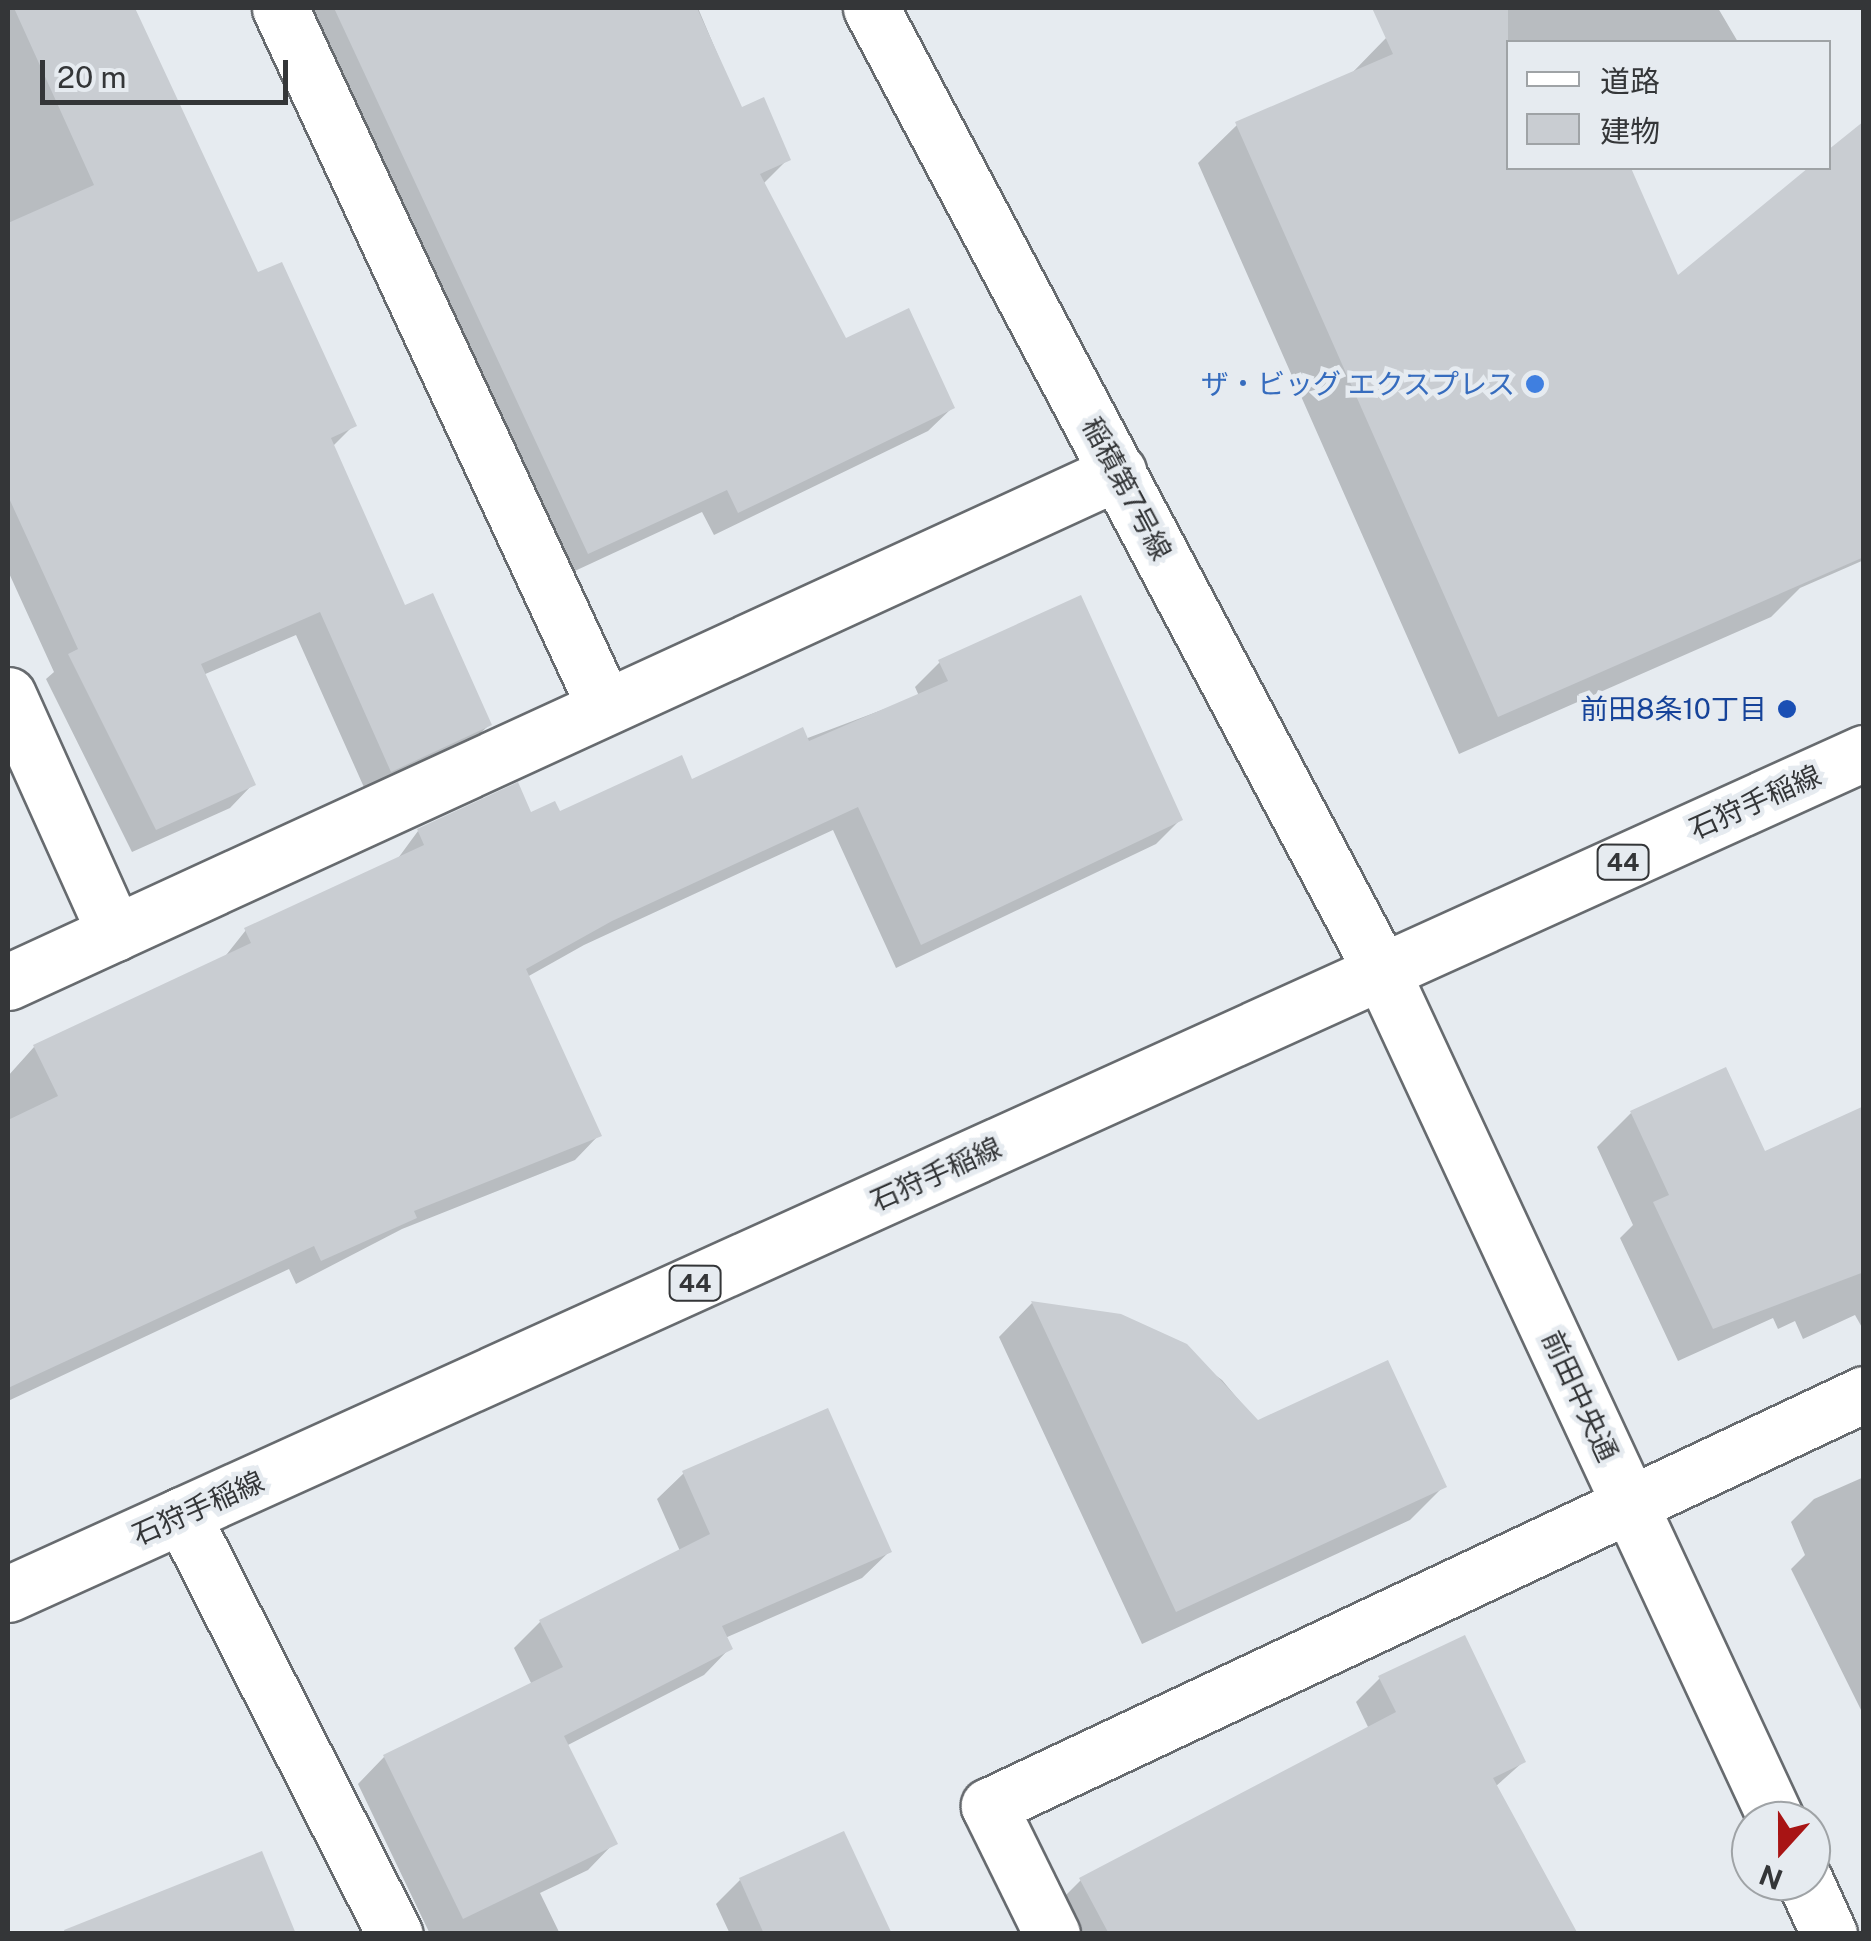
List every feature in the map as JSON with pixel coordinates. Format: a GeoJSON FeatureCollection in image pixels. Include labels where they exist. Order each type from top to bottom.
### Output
{"type":"FeatureCollection","features":[{"type":"Feature","properties":{"kind":"street"},"geometry":{"type":"LineString","coordinates":[[280,8],[606,707]]}},
{"type":"Feature","properties":{"kind":"street","name":"稲積第7号線"},"geometry":{"type":"LineString","coordinates":[[871,8],[1382,972]]}},
{"type":"Feature","properties":{"kind":"street"},"geometry":{"type":"LineString","coordinates":[[8,982],[1118,472]]}},
{"type":"Feature","properties":{"kind":"street"},"geometry":{"type":"LineString","coordinates":[[8,695],[114,933]]}},
{"type":"Feature","properties":{"kind":"street","name":"石狩手稲線"},"geometry":{"type":"LineString","coordinates":[[8,1594],[1864,753]]}},
{"type":"Feature","properties":{"kind":"street","name":"前田中央通"},"geometry":{"type":"LineString","coordinates":[[1382,972],[1768,1801]]}},
{"type":"Feature","properties":{"kind":"street"},"geometry":{"type":"LineString","coordinates":[[1052,1934],[989,1806],[1628,1500],[1864,1394]]}},
{"type":"Feature","properties":{"kind":"street"},"geometry":{"type":"LineString","coordinates":[[182,1515],[395,1934]]}},
{"type":"Feature","properties":{"kind":"street"},"geometry":{"type":"LineString","coordinates":[[1814,1901],[1830,1934]]}},
{"type":"Feature","properties":{"kind":"building"},"geometry":{"type":"Polygon","coordinates":[[[14,8],[135,8],[258,272],[282,262],[357,426],[331,438],[405,605],[433,593],[492,725],[391,772],[320,612],[201,664],[256,785],[156,830],[68,654],[78,649],[8,496],[8,223],[94,185],[14,8]]]}},
{"type":"Feature","properties":{"kind":"building"},"geometry":{"type":"Polygon","coordinates":[[[334,8],[697,8],[742,107],[764,97],[791,160],[760,174],[846,338],[909,308],[955,408],[738,513],[727,490],[588,554],[334,8]]]}},
{"type":"Feature","properties":{"kind":"building"},"geometry":{"type":"Polygon","coordinates":[[[1372,8],[1508,8],[1506,170],[1632,170],[1678,275],[1806,170],[1831,170],[1831,148],[1864,121],[1864,557],[1498,717],[1235,122],[1393,54],[1372,8]]]}},
{"type":"Feature","properties":{"kind":"building"},"geometry":{"type":"Polygon","coordinates":[[[1081,595],[1183,820],[921,945],[858,807],[612,921],[526,969],[602,1136],[414,1211],[417,1218],[321,1261],[314,1246],[8,1388],[8,1120],[58,1096],[33,1045],[251,943],[244,928],[424,845],[417,829],[518,782],[531,812],[555,801],[560,811],[682,755],[692,779],[803,727],[809,741],[948,681],[938,660],[1081,595]]]}},
{"type":"Feature","properties":{"kind":"building"},"geometry":{"type":"Polygon","coordinates":[[[1726,1067],[1765,1151],[1864,1106],[1864,1272],[1713,1329],[1653,1202],[1669,1195],[1630,1111],[1726,1067]]]}},
{"type":"Feature","properties":{"kind":"building"},"geometry":{"type":"Polygon","coordinates":[[[1031,1301],[1121,1314],[1187,1344],[1258,1420],[1388,1360],[1447,1487],[1176,1612],[1031,1301]]]}},
{"type":"Feature","properties":{"kind":"building"},"geometry":{"type":"Polygon","coordinates":[[[828,1408],[892,1552],[722,1626],[733,1649],[564,1736],[618,1844],[463,1919],[383,1755],[563,1667],[539,1620],[710,1534],[682,1471],[828,1408]]]}},
{"type":"Feature","properties":{"kind":"building"},"geometry":{"type":"Polygon","coordinates":[[[1465,1635],[1526,1762],[1493,1778],[1578,1934],[1109,1934],[1079,1878],[1396,1712],[1378,1676],[1465,1635]]]}},
{"type":"Feature","properties":{"kind":"building"},"geometry":{"type":"Polygon","coordinates":[[[844,1831],[892,1934],[764,1934],[739,1878],[844,1831]]]}},
{"type":"Feature","properties":{"kind":"building"},"geometry":{"type":"Polygon","coordinates":[[[262,1851],[296,1934],[65,1934],[64,1930],[262,1851]]]}},
{"type":"Feature","properties":{"kind":"place","name":"ザ・ビッグ エクスプレス"},"geometry":{"type":"Point","coordinates":[1535,384]}},
{"type":"Feature","properties":{"kind":"place","name":"前田8条10丁目"},"geometry":{"type":"Point","coordinates":[1787,709]}}]}
